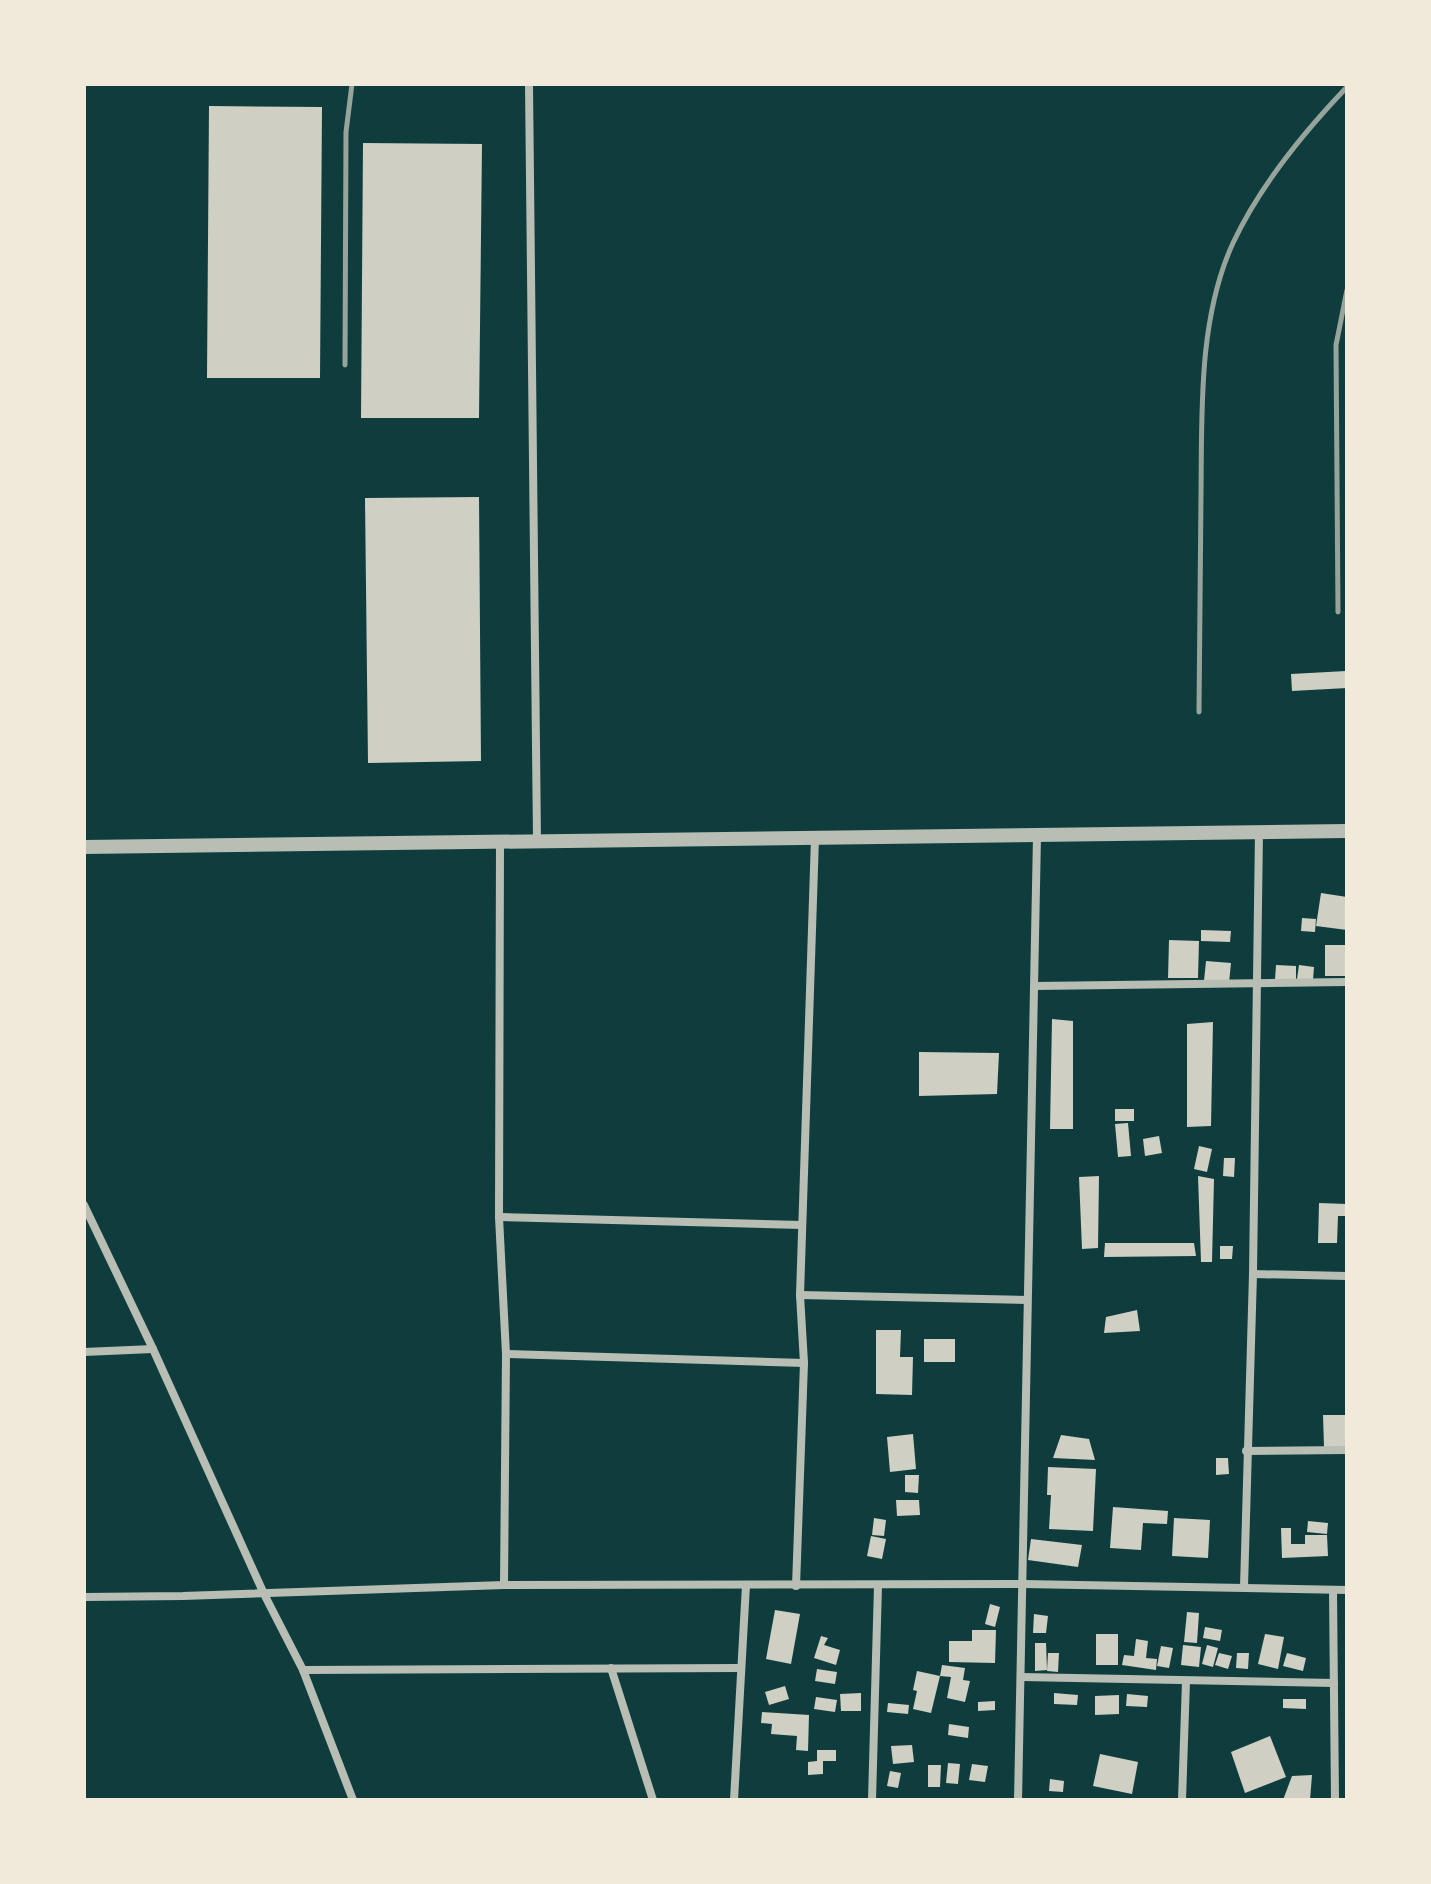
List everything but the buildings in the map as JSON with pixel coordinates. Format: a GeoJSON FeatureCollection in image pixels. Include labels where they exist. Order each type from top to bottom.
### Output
{"type":"FeatureCollection","features":[{"type":"Feature","properties":{"kind":"street"},"geometry":{"type":"LineString","coordinates":[[529,84],[537,840]]}},
{"type":"Feature","properties":{"kind":"street"},"geometry":{"type":"LineString","coordinates":[[1244,1587],[1253,1274],[1259,831]]}},
{"type":"Feature","properties":{"kind":"street"},"geometry":{"type":"LineString","coordinates":[[84,847],[1347,831]]}},
{"type":"Feature","properties":{"kind":"street"},"geometry":{"type":"LineString","coordinates":[[1018,1800],[1037,836]]}},
{"type":"Feature","properties":{"kind":"street"},"geometry":{"type":"LineString","coordinates":[[796,1586],[804,1363],[800,1295],[815,838]]}},
{"type":"Feature","properties":{"kind":"street"},"geometry":{"type":"LineString","coordinates":[[500,842],[499,1217],[506,1354],[504,1585]]}},
{"type":"Feature","properties":{"kind":"street"},"geometry":{"type":"LineString","coordinates":[[1035,986],[1347,982]]}},
{"type":"Feature","properties":{"kind":"street"},"geometry":{"type":"LineString","coordinates":[[84,1205],[264,1594],[303,1670],[353,1800]]}},
{"type":"Feature","properties":{"kind":"street"},"geometry":{"type":"LineString","coordinates":[[499,1217],[802,1225]]}},
{"type":"Feature","properties":{"kind":"street"},"geometry":{"type":"LineString","coordinates":[[1253,1274],[1347,1276]]}},
{"type":"Feature","properties":{"kind":"street"},"geometry":{"type":"LineString","coordinates":[[800,1295],[1027,1300]]}},
{"type":"Feature","properties":{"kind":"street"},"geometry":{"type":"LineString","coordinates":[[84,1352],[153,1349]]}},
{"type":"Feature","properties":{"kind":"street"},"geometry":{"type":"LineString","coordinates":[[506,1354],[804,1363]]}},
{"type":"Feature","properties":{"kind":"street"},"geometry":{"type":"LineString","coordinates":[[1246,1451],[1347,1450]]}},
{"type":"Feature","properties":{"kind":"street"},"geometry":{"type":"LineString","coordinates":[[84,1597],[504,1585],[1023,1584],[1347,1590]]}},
{"type":"Feature","properties":{"kind":"street"},"geometry":{"type":"LineString","coordinates":[[734,1800],[746,1585]]}},
{"type":"Feature","properties":{"kind":"street"},"geometry":{"type":"LineString","coordinates":[[872,1800],[878,1586]]}},
{"type":"Feature","properties":{"kind":"street"},"geometry":{"type":"LineString","coordinates":[[1333,1590],[1335,1800]]}},
{"type":"Feature","properties":{"kind":"street"},"geometry":{"type":"LineString","coordinates":[[611,1668],[653,1800]]}},
{"type":"Feature","properties":{"kind":"street"},"geometry":{"type":"LineString","coordinates":[[303,1670],[739,1668]]}},
{"type":"Feature","properties":{"kind":"street"},"geometry":{"type":"LineString","coordinates":[[1021,1677],[1334,1683]]}},
{"type":"Feature","properties":{"kind":"street"},"geometry":{"type":"LineString","coordinates":[[1182,1800],[1186,1681]]}},
{"type":"Feature","properties":{"kind":"railway"},"geometry":{"type":"LineString","coordinates":[[345,365],[346,132],[352,84]]}},
{"type":"Feature","properties":{"kind":"railway"},"geometry":{"type":"LineString","coordinates":[[1199,712],[1202,399],[1213,303],[1233,243],[1269,180],[1347,87]]}},
{"type":"Feature","properties":{"kind":"railway"},"geometry":{"type":"LineString","coordinates":[[1338,612],[1336,345],[1347,290]]}}]}
